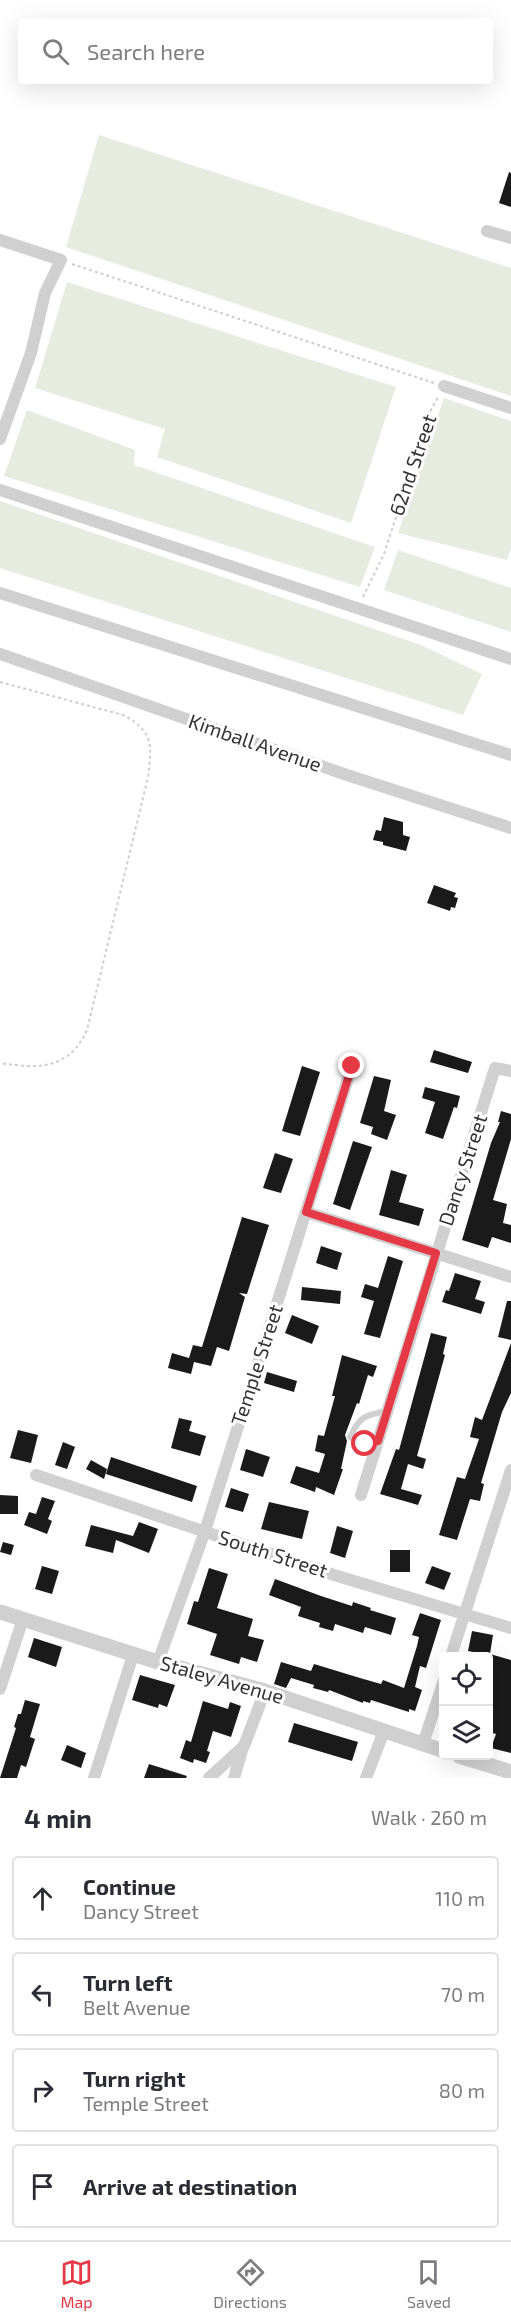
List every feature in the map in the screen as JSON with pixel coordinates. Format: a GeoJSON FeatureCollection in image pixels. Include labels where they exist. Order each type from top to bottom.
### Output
{"type":"FeatureCollection","features":[{"type":"Feature","properties":{"kind":"street"},"geometry":{"type":"LineString","coordinates":[[487,231],[511,238]]}},
{"type":"Feature","properties":{"kind":"street"},"geometry":{"type":"LineString","coordinates":[[0,240],[61,260],[45,294],[31,353],[0,439]]}},
{"type":"Feature","properties":{"kind":"street"},"geometry":{"type":"LineString","coordinates":[[444,386],[511,408]]}},
{"type":"Feature","properties":{"kind":"street"},"geometry":{"type":"LineString","coordinates":[[0,490],[357,610],[511,659]]}},
{"type":"Feature","properties":{"kind":"street"},"geometry":{"type":"LineString","coordinates":[[0,593],[511,755]]}},
{"type":"Feature","properties":{"kind":"street","name":"Kimball Avenue"},"geometry":{"type":"LineString","coordinates":[[0,654],[347,775],[511,828]]}},
{"type":"Feature","properties":{"kind":"street","name":"Temple Street"},"geometry":{"type":"LineString","coordinates":[[158,1662],[205,1531],[352,1066]]}},
{"type":"Feature","properties":{"kind":"street","name":"Dancy Street"},"geometry":{"type":"LineString","coordinates":[[361,1495],[495,1068],[511,1071]]}},
{"type":"Feature","properties":{"kind":"street"},"geometry":{"type":"LineString","coordinates":[[306,1212],[511,1277]]}},
{"type":"Feature","properties":{"kind":"street"},"geometry":{"type":"LineString","coordinates":[[452,1652],[509,1486],[511,1470]]}},
{"type":"Feature","properties":{"kind":"street","name":"South Street"},"geometry":{"type":"LineString","coordinates":[[36,1475],[334,1575],[511,1628]]}},
{"type":"Feature","properties":{"kind":"street","name":"Staley Avenue"},"geometry":{"type":"LineString","coordinates":[[0,1612],[158,1662],[265,1691],[439,1749]]}},
{"type":"Feature","properties":{"kind":"street"},"geometry":{"type":"LineString","coordinates":[[0,1689],[23,1619]]}},
{"type":"Feature","properties":{"kind":"street"},"geometry":{"type":"LineString","coordinates":[[94,1778],[133,1654]]}},
{"type":"Feature","properties":{"kind":"street"},"geometry":{"type":"LineString","coordinates":[[234,1778],[265,1691]]}},
{"type":"Feature","properties":{"kind":"street"},"geometry":{"type":"LineString","coordinates":[[423,1744],[439,1695]]}},
{"type":"Feature","properties":{"kind":"street"},"geometry":{"type":"LineString","coordinates":[[366,1778],[384,1731]]}},
{"type":"Feature","properties":{"kind":"street"},"geometry":{"type":"LineString","coordinates":[[209,1778],[244,1746]]}},
{"type":"Feature","properties":{"kind":"street"},"geometry":{"type":"LineString","coordinates":[[474,1760],[511,1772]]}},
{"type":"Feature","properties":{"kind":"lane"},"geometry":{"type":"LineString","coordinates":[[378,1441],[359,1444],[350,1437],[357,1421],[371,1414],[387,1411]]}},
{"type":"Feature","properties":{"kind":"path"},"geometry":{"type":"LineString","coordinates":[[61,260],[418,380],[444,386]]}},
{"type":"Feature","properties":{"kind":"path","name":"62nd Street"},"geometry":{"type":"LineString","coordinates":[[357,610],[384,554],[430,412],[444,386]]}},
{"type":"Feature","properties":{"kind":"path"},"geometry":{"type":"LineString","coordinates":[[0,682],[123,715],[144,730],[151,752],[148,777],[87,1030],[82,1042],[62,1061],[47,1066],[18,1066],[0,1063]]}},
{"type":"Feature","properties":{"kind":"shaded area"},"geometry":{"type":"Polygon","coordinates":[[[99,135],[511,268],[511,396],[66,247],[99,135]]]}},
{"type":"Feature","properties":{"kind":"shaded area"},"geometry":{"type":"Polygon","coordinates":[[[67,282],[396,387],[351,523],[157,457],[165,429],[35,388],[67,282]]]}},
{"type":"Feature","properties":{"kind":"shaded area"},"geometry":{"type":"Polygon","coordinates":[[[444,398],[511,421],[511,548],[507,560],[398,533],[444,398]]]}},
{"type":"Feature","properties":{"kind":"shaded area"},"geometry":{"type":"Polygon","coordinates":[[[27,410],[135,450],[134,465],[375,547],[360,587],[4,476],[27,410]]]}},
{"type":"Feature","properties":{"kind":"shaded area"},"geometry":{"type":"Polygon","coordinates":[[[0,501],[421,645],[482,674],[463,715],[0,568],[0,501]]]}},
{"type":"Feature","properties":{"kind":"shaded area"},"geometry":{"type":"Polygon","coordinates":[[[398,550],[511,588],[511,632],[384,590],[398,550]]]}},
{"type":"Feature","properties":{"kind":"building"},"geometry":{"type":"Polygon","coordinates":[[[509,172],[511,173],[511,207],[499,203],[509,172]]]}},
{"type":"Feature","properties":{"kind":"building"},"geometry":{"type":"Polygon","coordinates":[[[384,817],[403,822],[403,835],[410,837],[406,851],[373,840],[376,830],[381,831],[384,817]]]}},
{"type":"Feature","properties":{"kind":"building"},"geometry":{"type":"Polygon","coordinates":[[[434,885],[456,893],[454,897],[458,898],[455,908],[451,907],[450,911],[427,903],[434,885]]]}},
{"type":"Feature","properties":{"kind":"building"},"geometry":{"type":"Polygon","coordinates":[[[434,1050],[472,1062],[468,1073],[430,1062],[434,1050]]]}},
{"type":"Feature","properties":{"kind":"building"},"geometry":{"type":"Polygon","coordinates":[[[302,1066],[320,1072],[300,1136],[282,1131],[302,1066]]]}},
{"type":"Feature","properties":{"kind":"building"},"geometry":{"type":"Polygon","coordinates":[[[374,1076],[391,1080],[384,1111],[396,1115],[387,1140],[371,1134],[373,1127],[360,1123],[374,1076]]]}},
{"type":"Feature","properties":{"kind":"building"},"geometry":{"type":"Polygon","coordinates":[[[425,1087],[460,1096],[443,1139],[425,1133],[435,1102],[422,1098],[425,1087]]]}},
{"type":"Feature","properties":{"kind":"building"},"geometry":{"type":"Polygon","coordinates":[[[501,1111],[511,1114],[511,1139],[493,1200],[507,1204],[503,1223],[511,1225],[511,1243],[492,1237],[488,1248],[462,1240],[491,1143],[500,1122],[498,1122],[501,1111]]]}},
{"type":"Feature","properties":{"kind":"building"},"geometry":{"type":"Polygon","coordinates":[[[353,1141],[372,1147],[350,1210],[333,1204],[353,1141]]]}},
{"type":"Feature","properties":{"kind":"building"},"geometry":{"type":"Polygon","coordinates":[[[275,1153],[293,1159],[281,1193],[263,1188],[275,1153]]]}},
{"type":"Feature","properties":{"kind":"building"},"geometry":{"type":"Polygon","coordinates":[[[391,1170],[407,1175],[399,1202],[424,1209],[419,1226],[379,1215],[391,1170]]]}},
{"type":"Feature","properties":{"kind":"building"},"geometry":{"type":"Polygon","coordinates":[[[242,1217],[269,1225],[247,1294],[239,1293],[245,1297],[229,1351],[217,1347],[211,1366],[194,1362],[191,1374],[168,1368],[172,1353],[189,1358],[193,1345],[202,1347],[242,1217]]]}},
{"type":"Feature","properties":{"kind":"building"},"geometry":{"type":"Polygon","coordinates":[[[321,1246],[342,1253],[337,1270],[316,1263],[321,1246]]]}},
{"type":"Feature","properties":{"kind":"building"},"geometry":{"type":"Polygon","coordinates":[[[388,1256],[403,1261],[380,1338],[364,1334],[374,1301],[361,1297],[365,1284],[378,1288],[388,1256]]]}},
{"type":"Feature","properties":{"kind":"building"},"geometry":{"type":"Polygon","coordinates":[[[455,1273],[481,1281],[475,1299],[485,1302],[481,1314],[442,1302],[446,1290],[449,1291],[455,1273]]]}},
{"type":"Feature","properties":{"kind":"building"},"geometry":{"type":"Polygon","coordinates":[[[302,1287],[341,1291],[340,1304],[301,1300],[302,1287]]]}},
{"type":"Feature","properties":{"kind":"building"},"geometry":{"type":"Polygon","coordinates":[[[507,1301],[511,1301],[511,1340],[498,1337],[507,1301]]]}},
{"type":"Feature","properties":{"kind":"building"},"geometry":{"type":"Polygon","coordinates":[[[292,1315],[319,1326],[312,1344],[285,1333],[292,1315]]]}},
{"type":"Feature","properties":{"kind":"building"},"geometry":{"type":"Polygon","coordinates":[[[431,1333],[447,1337],[443,1354],[445,1355],[417,1456],[426,1459],[423,1469],[408,1464],[401,1489],[422,1495],[418,1505],[380,1494],[396,1449],[399,1450],[431,1333]]]}},
{"type":"Feature","properties":{"kind":"building"},"geometry":{"type":"Polygon","coordinates":[[[511,1343],[511,1393],[502,1412],[481,1483],[484,1484],[480,1501],[470,1499],[457,1540],[439,1535],[457,1477],[465,1479],[479,1439],[470,1437],[475,1417],[482,1420],[511,1343]]]}},
{"type":"Feature","properties":{"kind":"building"},"geometry":{"type":"Polygon","coordinates":[[[342,1355],[377,1366],[373,1377],[368,1375],[359,1404],[357,1403],[345,1435],[347,1441],[341,1469],[343,1469],[334,1495],[316,1487],[315,1492],[290,1483],[296,1466],[319,1473],[325,1454],[315,1451],[318,1435],[324,1436],[335,1396],[332,1396],[342,1355]]]}},
{"type":"Feature","properties":{"kind":"building"},"geometry":{"type":"Polygon","coordinates":[[[267,1372],[297,1381],[294,1392],[264,1383],[267,1372]]]}},
{"type":"Feature","properties":{"kind":"building"},"geometry":{"type":"Polygon","coordinates":[[[179,1418],[192,1421],[189,1431],[206,1436],[200,1456],[171,1448],[179,1418]]]}},
{"type":"Feature","properties":{"kind":"building"},"geometry":{"type":"Polygon","coordinates":[[[18,1430],[38,1435],[31,1463],[10,1458],[18,1430]]]}},
{"type":"Feature","properties":{"kind":"building"},"geometry":{"type":"Polygon","coordinates":[[[63,1442],[75,1447],[67,1469],[55,1465],[63,1442]]]}},
{"type":"Feature","properties":{"kind":"building"},"geometry":{"type":"Polygon","coordinates":[[[246,1449],[270,1457],[263,1477],[240,1470],[246,1449]]]}},
{"type":"Feature","properties":{"kind":"building"},"geometry":{"type":"Polygon","coordinates":[[[111,1457],[197,1486],[192,1502],[106,1474],[111,1457]]]}},
{"type":"Feature","properties":{"kind":"building"},"geometry":{"type":"Polygon","coordinates":[[[91,1460],[107,1469],[104,1479],[86,1469],[91,1460]]]}},
{"type":"Feature","properties":{"kind":"building"},"geometry":{"type":"Polygon","coordinates":[[[231,1488],[249,1494],[243,1512],[225,1507],[231,1488]]]}},
{"type":"Feature","properties":{"kind":"building"},"geometry":{"type":"Polygon","coordinates":[[[0,1495],[18,1496],[18,1514],[0,1514],[0,1495]]]}},
{"type":"Feature","properties":{"kind":"building"},"geometry":{"type":"Polygon","coordinates":[[[42,1497],[55,1501],[48,1519],[52,1521],[47,1534],[24,1525],[29,1512],[36,1514],[42,1497]]]}},
{"type":"Feature","properties":{"kind":"building"},"geometry":{"type":"Polygon","coordinates":[[[269,1502],[309,1511],[302,1539],[261,1529],[269,1502]]]}},
{"type":"Feature","properties":{"kind":"building"},"geometry":{"type":"Polygon","coordinates":[[[139,1522],[158,1529],[149,1553],[116,1540],[113,1553],[85,1546],[91,1525],[133,1536],[139,1522]]]}},
{"type":"Feature","properties":{"kind":"building"},"geometry":{"type":"Polygon","coordinates":[[[337,1526],[353,1531],[345,1558],[330,1553],[337,1526]]]}},
{"type":"Feature","properties":{"kind":"building"},"geometry":{"type":"Polygon","coordinates":[[[3,1542],[14,1545],[11,1555],[0,1552],[3,1542]]]}},
{"type":"Feature","properties":{"kind":"building"},"geometry":{"type":"Polygon","coordinates":[[[390,1550],[410,1550],[410,1572],[390,1572],[390,1550]]]}},
{"type":"Feature","properties":{"kind":"building"},"geometry":{"type":"Polygon","coordinates":[[[42,1566],[59,1571],[52,1594],[35,1589],[42,1566]]]}},
{"type":"Feature","properties":{"kind":"building"},"geometry":{"type":"Polygon","coordinates":[[[432,1566],[451,1573],[444,1590],[425,1583],[432,1566]]]}},
{"type":"Feature","properties":{"kind":"building"},"geometry":{"type":"Polygon","coordinates":[[[209,1568],[228,1574],[217,1608],[253,1619],[248,1636],[264,1640],[257,1662],[241,1657],[239,1664],[210,1655],[217,1634],[187,1624],[194,1601],[198,1602],[209,1568]]]}},
{"type":"Feature","properties":{"kind":"building"},"geometry":{"type":"Polygon","coordinates":[[[275,1579],[352,1606],[353,1602],[396,1618],[391,1635],[365,1627],[363,1633],[335,1624],[333,1631],[319,1627],[320,1623],[298,1616],[301,1607],[269,1595],[275,1579]]]}},
{"type":"Feature","properties":{"kind":"building"},"geometry":{"type":"Polygon","coordinates":[[[420,1613],[441,1620],[426,1668],[420,1666],[415,1687],[422,1690],[415,1711],[409,1709],[409,1712],[371,1700],[370,1703],[363,1701],[363,1703],[329,1690],[328,1692],[313,1688],[314,1685],[291,1678],[286,1688],[274,1684],[281,1662],[311,1671],[314,1664],[381,1684],[383,1680],[404,1688],[419,1637],[412,1635],[420,1613]]]}},
{"type":"Feature","properties":{"kind":"building"},"geometry":{"type":"Polygon","coordinates":[[[472,1631],[493,1635],[490,1652],[468,1651],[472,1631]]]}},
{"type":"Feature","properties":{"kind":"building"},"geometry":{"type":"Polygon","coordinates":[[[34,1638],[62,1647],[56,1667],[28,1657],[34,1638]]]}},
{"type":"Feature","properties":{"kind":"building"},"geometry":{"type":"Polygon","coordinates":[[[493,1655],[511,1660],[511,1753],[493,1748],[496,1734],[493,1733],[493,1655]]]}},
{"type":"Feature","properties":{"kind":"building"},"geometry":{"type":"Polygon","coordinates":[[[140,1675],[175,1685],[167,1707],[159,1704],[158,1708],[132,1700],[140,1675]]]}},
{"type":"Feature","properties":{"kind":"building"},"geometry":{"type":"Polygon","coordinates":[[[25,1700],[40,1704],[30,1737],[35,1739],[26,1767],[21,1765],[17,1778],[0,1778],[16,1728],[14,1727],[18,1714],[21,1714],[25,1700]]]}},
{"type":"Feature","properties":{"kind":"building"},"geometry":{"type":"Polygon","coordinates":[[[203,1701],[228,1709],[230,1702],[241,1706],[231,1737],[213,1731],[206,1763],[194,1759],[193,1763],[180,1758],[186,1740],[191,1742],[203,1701]]]}},
{"type":"Feature","properties":{"kind":"building"},"geometry":{"type":"Polygon","coordinates":[[[294,1723],[358,1742],[352,1761],[288,1742],[294,1723]]]}},
{"type":"Feature","properties":{"kind":"building"},"geometry":{"type":"Polygon","coordinates":[[[67,1745],[86,1753],[81,1768],[61,1760],[67,1745]]]}},
{"type":"Feature","properties":{"kind":"building"},"geometry":{"type":"Polygon","coordinates":[[[149,1764],[187,1776],[186,1778],[144,1778],[149,1764]]]}},
{"type":"Feature","properties":{"kind":"route"},"geometry":{"type":"LineString","coordinates":[[352,1066],[306,1212],[436,1253],[378,1441],[365,1444]]}}]}
